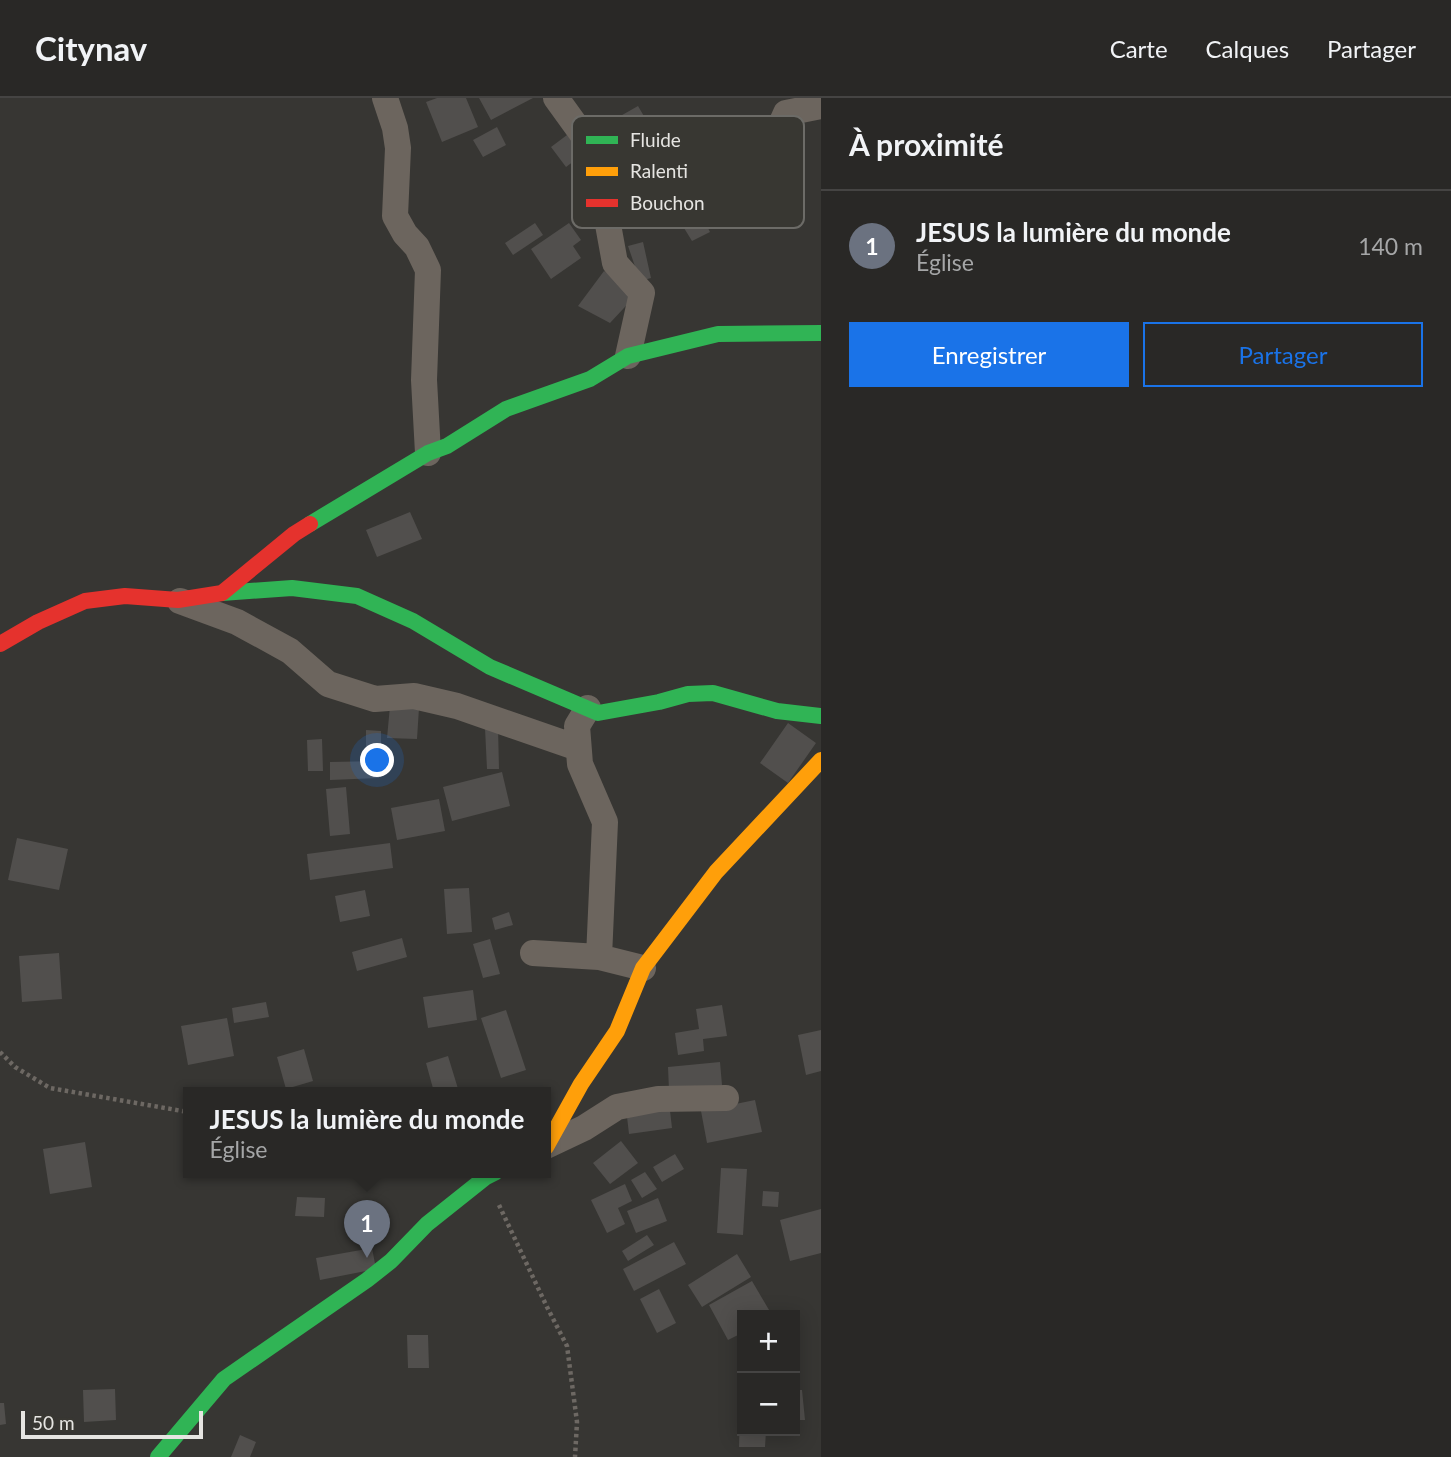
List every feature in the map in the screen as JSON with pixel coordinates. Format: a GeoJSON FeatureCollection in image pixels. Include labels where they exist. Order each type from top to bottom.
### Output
{"type":"FeatureCollection","features":[{"type":"Feature","properties":{"kind":"street"},"geometry":{"type":"LineString","coordinates":[[385,98],[395,128],[398,148],[395,216],[405,234],[417,247],[428,270],[424,380],[428,453]]}},
{"type":"Feature","properties":{"kind":"street"},"geometry":{"type":"LineString","coordinates":[[556,98],[572,120]]}},
{"type":"Feature","properties":{"kind":"street"},"geometry":{"type":"LineString","coordinates":[[778,106],[821,106]]}},
{"type":"Feature","properties":{"kind":"street"},"geometry":{"type":"LineString","coordinates":[[609,228],[615,263],[642,293],[628,355]]}},
{"type":"Feature","properties":{"kind":"street"},"geometry":{"type":"LineString","coordinates":[[222,593],[294,534],[428,453],[447,446],[506,409],[590,379],[628,355],[718,334],[821,333]]}},
{"type":"Feature","properties":{"kind":"street"},"geometry":{"type":"LineString","coordinates":[[0,644],[38,622],[85,601],[125,596],[178,600],[222,593],[292,588],[357,596],[413,621],[489,667],[598,713],[688,694],[713,693],[777,711],[821,716]]}},
{"type":"Feature","properties":{"kind":"street"},"geometry":{"type":"LineString","coordinates":[[178,600],[237,622],[290,651],[328,684],[375,699],[414,696],[457,706],[578,748]]}},
{"type":"Feature","properties":{"kind":"street"},"geometry":{"type":"LineString","coordinates":[[588,708],[578,726],[580,764],[606,822],[599,957]]}},
{"type":"Feature","properties":{"kind":"street"},"geometry":{"type":"LineString","coordinates":[[551,1137],[581,1084],[617,1031],[643,968],[716,872],[821,761]]}},
{"type":"Feature","properties":{"kind":"street"},"geometry":{"type":"LineString","coordinates":[[533,953],[599,957],[643,968]]}},
{"type":"Feature","properties":{"kind":"street"},"geometry":{"type":"LineString","coordinates":[[551,1144],[584,1128],[617,1107],[659,1099],[726,1098]]}},
{"type":"Feature","properties":{"kind":"street"},"geometry":{"type":"LineString","coordinates":[[158,1457],[224,1379],[367,1280],[391,1261],[427,1224],[487,1178]]}},
{"type":"Feature","properties":{"kind":"path"},"geometry":{"type":"LineString","coordinates":[[0,1052],[15,1067],[50,1087],[183,1111]]}},
{"type":"Feature","properties":{"kind":"path"},"geometry":{"type":"LineString","coordinates":[[492,1178],[547,1307],[567,1346],[577,1422],[575,1457]]}},
{"type":"Feature","properties":{"kind":"building"},"geometry":{"type":"Polygon","coordinates":[[[437,98],[466,98],[478,127],[442,142],[426,102],[437,98]]]}},
{"type":"Feature","properties":{"kind":"building"},"geometry":{"type":"Polygon","coordinates":[[[479,98],[533,98],[491,120],[479,98]]]}},
{"type":"Feature","properties":{"kind":"building"},"geometry":{"type":"Polygon","coordinates":[[[638,106],[644,116],[620,116],[638,106]]]}},
{"type":"Feature","properties":{"kind":"building"},"geometry":{"type":"Polygon","coordinates":[[[497,127],[506,145],[483,157],[473,140],[497,127]]]}},
{"type":"Feature","properties":{"kind":"building"},"geometry":{"type":"Polygon","coordinates":[[[567,135],[572,142],[572,162],[566,167],[551,147],[567,135]]]}},
{"type":"Feature","properties":{"kind":"building"},"geometry":{"type":"Polygon","coordinates":[[[535,223],[543,235],[513,255],[505,243],[535,223]]]}},
{"type":"Feature","properties":{"kind":"building"},"geometry":{"type":"Polygon","coordinates":[[[569,223],[581,240],[573,246],[581,258],[551,279],[531,249],[569,223]]]}},
{"type":"Feature","properties":{"kind":"building"},"geometry":{"type":"Polygon","coordinates":[[[684,228],[708,228],[710,232],[692,241],[684,228]]]}},
{"type":"Feature","properties":{"kind":"building"},"geometry":{"type":"Polygon","coordinates":[[[643,242],[651,278],[640,281],[628,246],[643,242]]]}},
{"type":"Feature","properties":{"kind":"building"},"geometry":{"type":"Polygon","coordinates":[[[604,271],[637,294],[610,323],[578,306],[604,271]]]}},
{"type":"Feature","properties":{"kind":"building"},"geometry":{"type":"Polygon","coordinates":[[[410,512],[422,539],[377,557],[366,530],[410,512]]]}},
{"type":"Feature","properties":{"kind":"building"},"geometry":{"type":"Polygon","coordinates":[[[390,706],[419,708],[417,739],[387,738],[390,706]]]}},
{"type":"Feature","properties":{"kind":"building"},"geometry":{"type":"Polygon","coordinates":[[[788,723],[816,743],[788,783],[760,763],[788,723]]]}},
{"type":"Feature","properties":{"kind":"building"},"geometry":{"type":"Polygon","coordinates":[[[498,727],[499,769],[487,769],[485,728],[498,727]]]}},
{"type":"Feature","properties":{"kind":"building"},"geometry":{"type":"Polygon","coordinates":[[[366,730],[381,731],[381,750],[366,749],[366,730]]]}},
{"type":"Feature","properties":{"kind":"building"},"geometry":{"type":"Polygon","coordinates":[[[322,739],[323,771],[308,771],[307,740],[322,739]]]}},
{"type":"Feature","properties":{"kind":"building"},"geometry":{"type":"Polygon","coordinates":[[[379,761],[379,778],[330,780],[330,762],[379,761]]]}},
{"type":"Feature","properties":{"kind":"building"},"geometry":{"type":"Polygon","coordinates":[[[502,772],[510,806],[452,821],[443,787],[502,772]]]}},
{"type":"Feature","properties":{"kind":"building"},"geometry":{"type":"Polygon","coordinates":[[[346,787],[350,834],[330,836],[326,789],[346,787]]]}},
{"type":"Feature","properties":{"kind":"building"},"geometry":{"type":"Polygon","coordinates":[[[439,799],[445,831],[397,840],[391,808],[439,799]]]}},
{"type":"Feature","properties":{"kind":"building"},"geometry":{"type":"Polygon","coordinates":[[[17,838],[68,849],[59,890],[8,880],[17,838]]]}},
{"type":"Feature","properties":{"kind":"building"},"geometry":{"type":"Polygon","coordinates":[[[390,843],[393,868],[310,880],[307,854],[390,843]]]}},
{"type":"Feature","properties":{"kind":"building"},"geometry":{"type":"Polygon","coordinates":[[[469,888],[472,932],[447,934],[444,889],[469,888]]]}},
{"type":"Feature","properties":{"kind":"building"},"geometry":{"type":"Polygon","coordinates":[[[365,890],[370,916],[340,922],[335,896],[365,890]]]}},
{"type":"Feature","properties":{"kind":"building"},"geometry":{"type":"Polygon","coordinates":[[[509,912],[513,925],[495,930],[492,918],[509,912]]]}},
{"type":"Feature","properties":{"kind":"building"},"geometry":{"type":"Polygon","coordinates":[[[402,938],[407,957],[357,971],[352,952],[402,938]]]}},
{"type":"Feature","properties":{"kind":"building"},"geometry":{"type":"Polygon","coordinates":[[[490,939],[500,974],[483,978],[473,944],[490,939]]]}},
{"type":"Feature","properties":{"kind":"building"},"geometry":{"type":"Polygon","coordinates":[[[59,953],[62,999],[22,1002],[19,956],[59,953]]]}},
{"type":"Feature","properties":{"kind":"building"},"geometry":{"type":"Polygon","coordinates":[[[473,990],[477,1020],[428,1028],[423,997],[473,990]]]}},
{"type":"Feature","properties":{"kind":"building"},"geometry":{"type":"Polygon","coordinates":[[[266,1002],[269,1017],[234,1023],[232,1008],[266,1002]]]}},
{"type":"Feature","properties":{"kind":"building"},"geometry":{"type":"Polygon","coordinates":[[[722,1005],[727,1036],[703,1039],[704,1051],[678,1055],[675,1033],[699,1029],[696,1009],[722,1005]]]}},
{"type":"Feature","properties":{"kind":"building"},"geometry":{"type":"Polygon","coordinates":[[[506,1010],[526,1070],[501,1078],[481,1018],[506,1010]]]}},
{"type":"Feature","properties":{"kind":"building"},"geometry":{"type":"Polygon","coordinates":[[[227,1018],[234,1056],[188,1065],[181,1026],[227,1018]]]}},
{"type":"Feature","properties":{"kind":"building"},"geometry":{"type":"Polygon","coordinates":[[[821,1030],[821,1071],[806,1075],[798,1035],[821,1030]]]}},
{"type":"Feature","properties":{"kind":"building"},"geometry":{"type":"Polygon","coordinates":[[[304,1049],[313,1081],[285,1087],[277,1057],[304,1049]]]}},
{"type":"Feature","properties":{"kind":"building"},"geometry":{"type":"Polygon","coordinates":[[[448,1056],[457,1087],[433,1087],[426,1063],[448,1056]]]}},
{"type":"Feature","properties":{"kind":"building"},"geometry":{"type":"Polygon","coordinates":[[[720,1062],[722,1085],[669,1090],[668,1067],[720,1062]]]}},
{"type":"Feature","properties":{"kind":"building"},"geometry":{"type":"Polygon","coordinates":[[[755,1100],[762,1132],[707,1143],[701,1111],[755,1100]]]}},
{"type":"Feature","properties":{"kind":"building"},"geometry":{"type":"Polygon","coordinates":[[[669,1102],[672,1128],[629,1134],[626,1108],[669,1102]]]}},
{"type":"Feature","properties":{"kind":"building"},"geometry":{"type":"Polygon","coordinates":[[[621,1141],[638,1163],[610,1184],[593,1163],[621,1141]]]}},
{"type":"Feature","properties":{"kind":"building"},"geometry":{"type":"Polygon","coordinates":[[[85,1142],[92,1187],[50,1194],[43,1149],[85,1142]]]}},
{"type":"Feature","properties":{"kind":"building"},"geometry":{"type":"Polygon","coordinates":[[[675,1154],[684,1169],[662,1182],[653,1167],[675,1154]]]}},
{"type":"Feature","properties":{"kind":"building"},"geometry":{"type":"Polygon","coordinates":[[[721,1168],[747,1169],[743,1235],[717,1233],[721,1168]]]}},
{"type":"Feature","properties":{"kind":"building"},"geometry":{"type":"Polygon","coordinates":[[[645,1172],[657,1189],[642,1198],[631,1180],[645,1172]]]}},
{"type":"Feature","properties":{"kind":"building"},"geometry":{"type":"Polygon","coordinates":[[[625,1184],[632,1201],[618,1208],[625,1224],[607,1233],[591,1200],[625,1184]]]}},
{"type":"Feature","properties":{"kind":"building"},"geometry":{"type":"Polygon","coordinates":[[[763,1191],[779,1192],[778,1207],[762,1206],[763,1191]]]}},
{"type":"Feature","properties":{"kind":"building"},"geometry":{"type":"Polygon","coordinates":[[[297,1197],[325,1198],[324,1217],[295,1216],[297,1197]]]}},
{"type":"Feature","properties":{"kind":"building"},"geometry":{"type":"Polygon","coordinates":[[[658,1198],[667,1221],[636,1233],[627,1211],[658,1198]]]}},
{"type":"Feature","properties":{"kind":"building"},"geometry":{"type":"Polygon","coordinates":[[[821,1209],[821,1253],[790,1261],[780,1220],[821,1209]]]}},
{"type":"Feature","properties":{"kind":"building"},"geometry":{"type":"Polygon","coordinates":[[[647,1235],[654,1245],[628,1261],[622,1251],[647,1235]]]}},
{"type":"Feature","properties":{"kind":"building"},"geometry":{"type":"Polygon","coordinates":[[[674,1242],[686,1264],[634,1291],[623,1269],[674,1242]]]}},
{"type":"Feature","properties":{"kind":"building"},"geometry":{"type":"Polygon","coordinates":[[[372,1248],[376,1269],[320,1280],[316,1258],[372,1248]]]}},
{"type":"Feature","properties":{"kind":"building"},"geometry":{"type":"Polygon","coordinates":[[[737,1254],[751,1277],[702,1307],[688,1285],[737,1254]]]}},
{"type":"Feature","properties":{"kind":"building"},"geometry":{"type":"Polygon","coordinates":[[[752,1281],[769,1310],[737,1310],[737,1336],[728,1340],[709,1305],[752,1281]]]}},
{"type":"Feature","properties":{"kind":"building"},"geometry":{"type":"Polygon","coordinates":[[[659,1289],[676,1323],[657,1333],[640,1299],[659,1289]]]}},
{"type":"Feature","properties":{"kind":"building"},"geometry":{"type":"Polygon","coordinates":[[[407,1335],[428,1335],[429,1368],[408,1368],[407,1335]]]}},
{"type":"Feature","properties":{"kind":"building"},"geometry":{"type":"Polygon","coordinates":[[[115,1389],[116,1420],[84,1422],[83,1390],[115,1389]]]}},
{"type":"Feature","properties":{"kind":"building"},"geometry":{"type":"Polygon","coordinates":[[[800,1390],[802,1390],[805,1420],[800,1420],[800,1390]]]}},
{"type":"Feature","properties":{"kind":"building"},"geometry":{"type":"Polygon","coordinates":[[[0,1403],[4,1403],[6,1424],[0,1425],[0,1403]]]}},
{"type":"Feature","properties":{"kind":"building"},"geometry":{"type":"Polygon","coordinates":[[[240,1435],[256,1442],[250,1457],[231,1457],[240,1435]]]}},
{"type":"Feature","properties":{"kind":"building"},"geometry":{"type":"Polygon","coordinates":[[[739,1436],[766,1436],[765,1447],[739,1447],[739,1436]]]}},
{"type":"Feature","properties":{"kind":"traffic: fast"},"geometry":{"type":"LineString","coordinates":[[310,524],[506,409],[590,379],[628,356],[718,334],[821,333]]}},
{"type":"Feature","properties":{"kind":"traffic: fast"},"geometry":{"type":"LineString","coordinates":[[222,593],[292,588],[357,596],[413,621],[490,667],[598,713],[688,694],[713,693],[777,711],[821,716]]}},
{"type":"Feature","properties":{"kind":"traffic: fast"},"geometry":{"type":"LineString","coordinates":[[158,1457],[224,1379],[367,1280],[391,1261],[427,1224],[485,1178]]}},
{"type":"Feature","properties":{"kind":"traffic: slow"},"geometry":{"type":"LineString","coordinates":[[551,1138],[581,1084],[617,1031],[643,968],[716,872],[821,760]]}},
{"type":"Feature","properties":{"kind":"traffic: jam"},"geometry":{"type":"LineString","coordinates":[[0,644],[38,622],[85,601],[125,596],[178,600],[222,593],[310,524]]}},
{"type":"Feature","properties":{"kind":"place","name":"JESUS la lumière du monde"},"geometry":{"type":"Point","coordinates":[367,1258]}}]}
